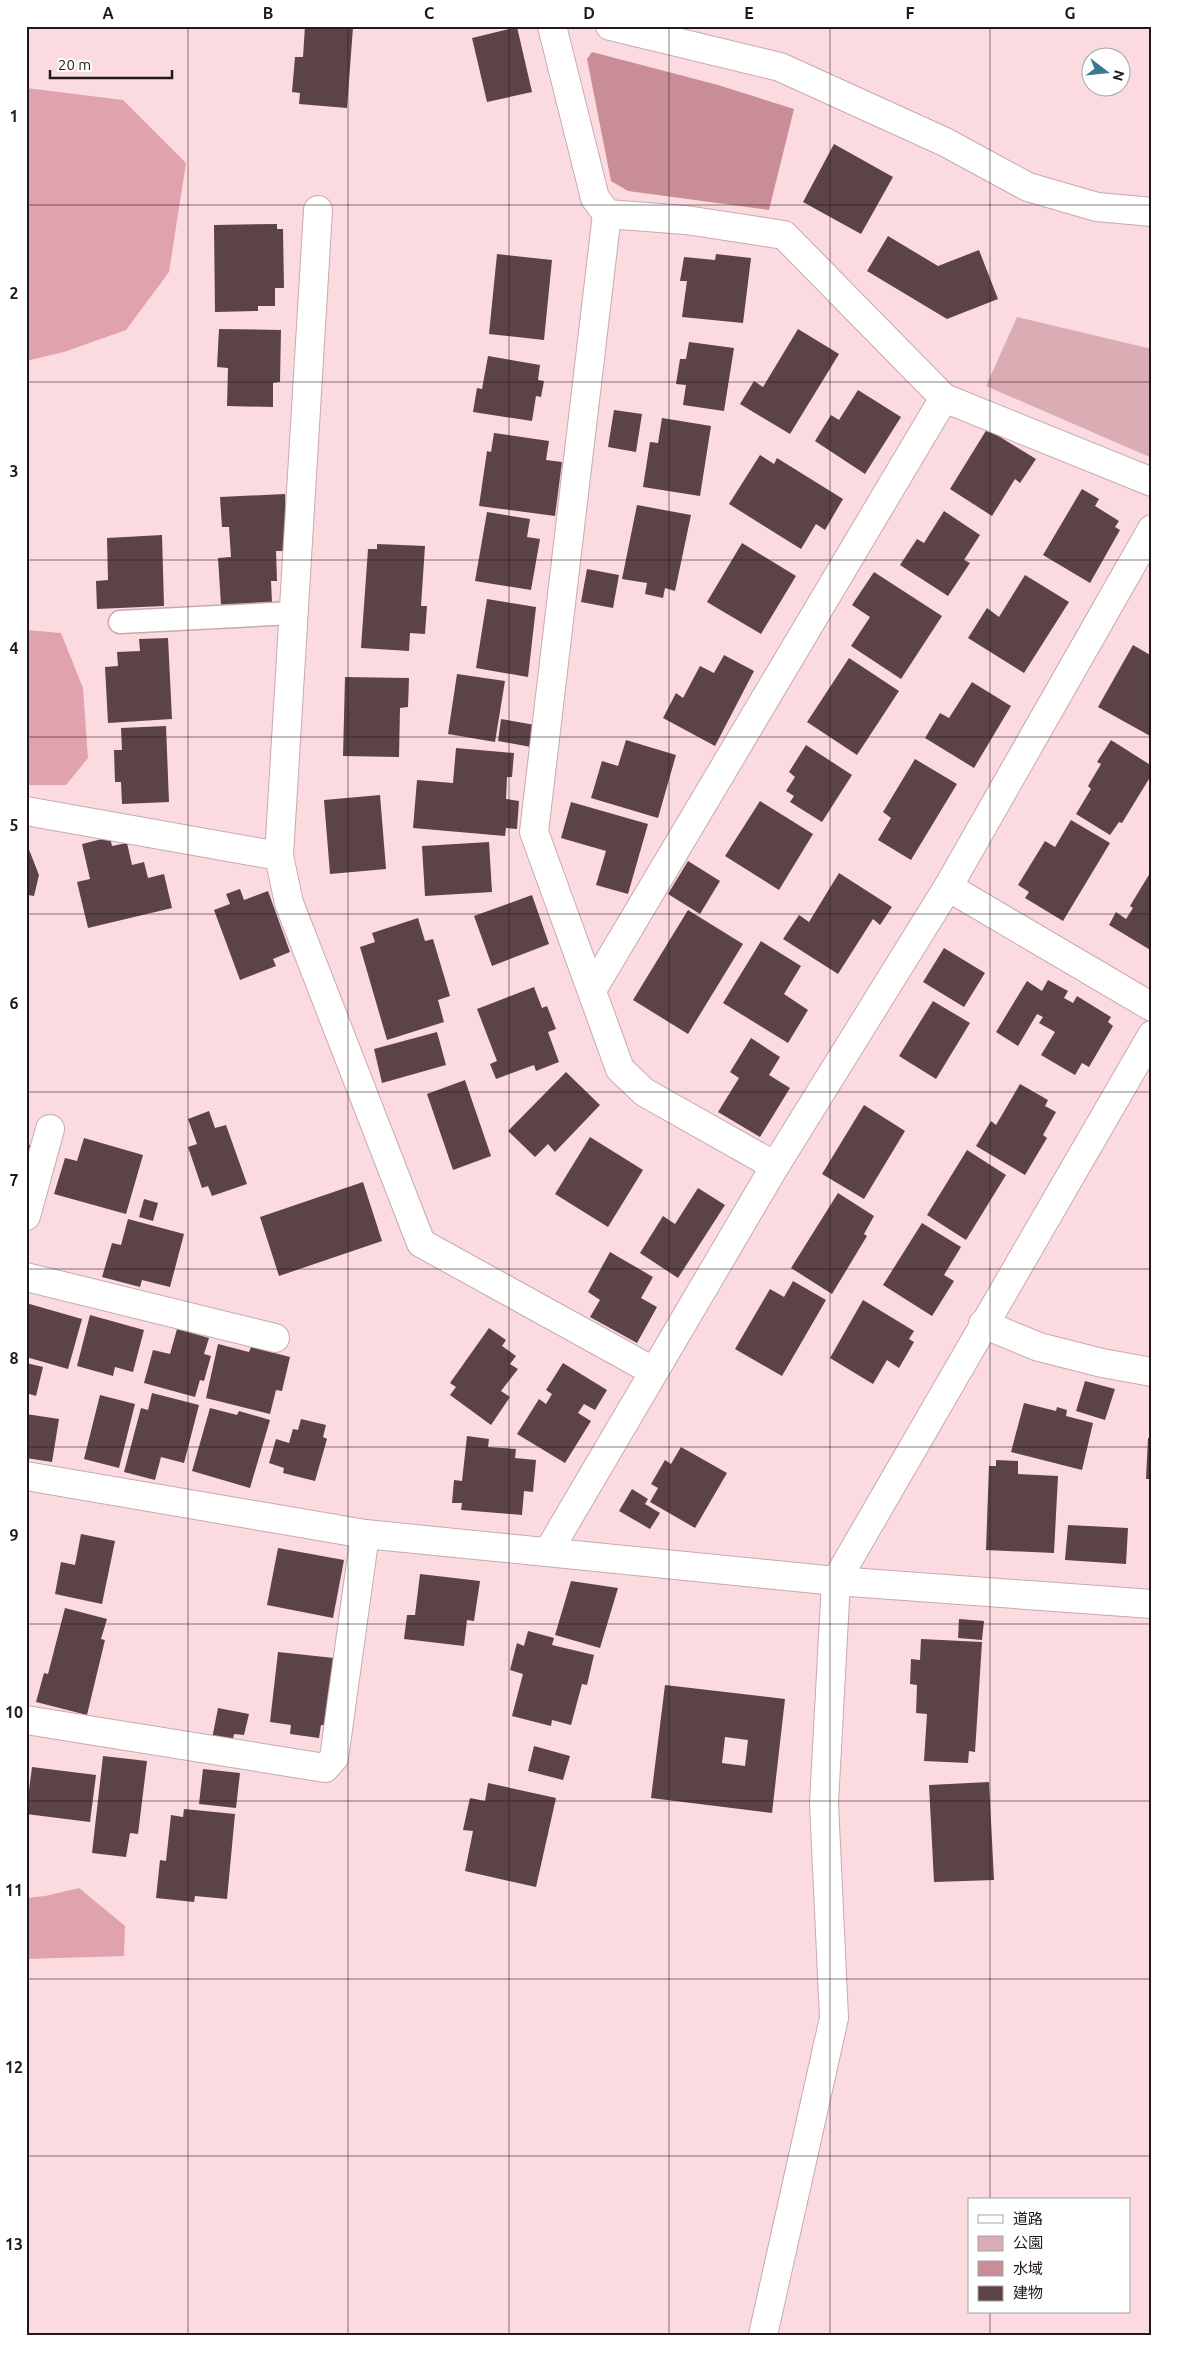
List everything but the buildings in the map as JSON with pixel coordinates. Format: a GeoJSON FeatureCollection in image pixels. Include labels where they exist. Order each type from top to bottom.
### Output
{"type":"FeatureCollection","features":[{"type":"Feature","properties":{"kind":"street"},"geometry":{"type":"LineString","coordinates":[[552,26],[595,198],[607,214],[534,832],[620,1069],[644,1092],[775,1166]]}},
{"type":"Feature","properties":{"kind":"street"},"geometry":{"type":"LineString","coordinates":[[610,26],[780,67],[945,142],[1028,187],[1097,207],[1152,212]]}},
{"type":"Feature","properties":{"kind":"street"},"geometry":{"type":"LineString","coordinates":[[318,210],[279,856],[289,903],[421,1243],[653,1371]]}},
{"type":"Feature","properties":{"kind":"street"},"geometry":{"type":"LineString","coordinates":[[607,214],[686,220],[784,235],[944,398],[1152,482]]}},
{"type":"Feature","properties":{"kind":"street"},"geometry":{"type":"LineString","coordinates":[[592,990],[944,398]]}},
{"type":"Feature","properties":{"kind":"street"},"geometry":{"type":"LineString","coordinates":[[548,1552],[775,1166],[948,887],[1152,529]]}},
{"type":"Feature","properties":{"kind":"street"},"geometry":{"type":"LineString","coordinates":[[26,811],[279,856]]}},
{"type":"Feature","properties":{"kind":"street"},"geometry":{"type":"LineString","coordinates":[[948,887],[1152,1008]]}},
{"type":"Feature","properties":{"kind":"street"},"geometry":{"type":"LineString","coordinates":[[763,2335],[834,2018],[824,1803],[836,1580],[1152,1035]]}},
{"type":"Feature","properties":{"kind":"street"},"geometry":{"type":"LineString","coordinates":[[26,1216],[50,1129]]}},
{"type":"Feature","properties":{"kind":"street"},"geometry":{"type":"LineString","coordinates":[[26,1277],[275,1338]]}},
{"type":"Feature","properties":{"kind":"street"},"geometry":{"type":"LineString","coordinates":[[984,1324],[1039,1347],[1102,1363],[1152,1372]]}},
{"type":"Feature","properties":{"kind":"street"},"geometry":{"type":"LineString","coordinates":[[26,1476],[366,1534],[836,1580],[1152,1604]]}},
{"type":"Feature","properties":{"kind":"street"},"geometry":{"type":"LineString","coordinates":[[26,1720],[325,1768],[334,1758],[366,1534]]}},
{"type":"Feature","properties":{"kind":"lane"},"geometry":{"type":"LineString","coordinates":[[120,622],[294,613]]}},
{"type":"Feature","properties":{"kind":"green space"},"geometry":{"type":"Polygon","coordinates":[[[1017,317],[1152,349],[1152,458],[986,386],[1017,317]]]}},
{"type":"Feature","properties":{"kind":"shaded area"},"geometry":{"type":"Polygon","coordinates":[[[26,88],[123,100],[186,163],[169,272],[126,330],[64,352],[26,361],[26,88]]]}},
{"type":"Feature","properties":{"kind":"shaded area"},"geometry":{"type":"Polygon","coordinates":[[[26,630],[61,633],[83,688],[88,758],[66,785],[26,785],[26,630]]]}},
{"type":"Feature","properties":{"kind":"shaded area"},"geometry":{"type":"Polygon","coordinates":[[[79,1888],[125,1926],[124,1956],[26,1959],[26,1898],[45,1896],[79,1888]]]}},
{"type":"Feature","properties":{"kind":"water"},"geometry":{"type":"Polygon","coordinates":[[[592,52],[718,85],[794,109],[769,210],[628,191],[611,181],[587,59],[592,52]]]}}]}
